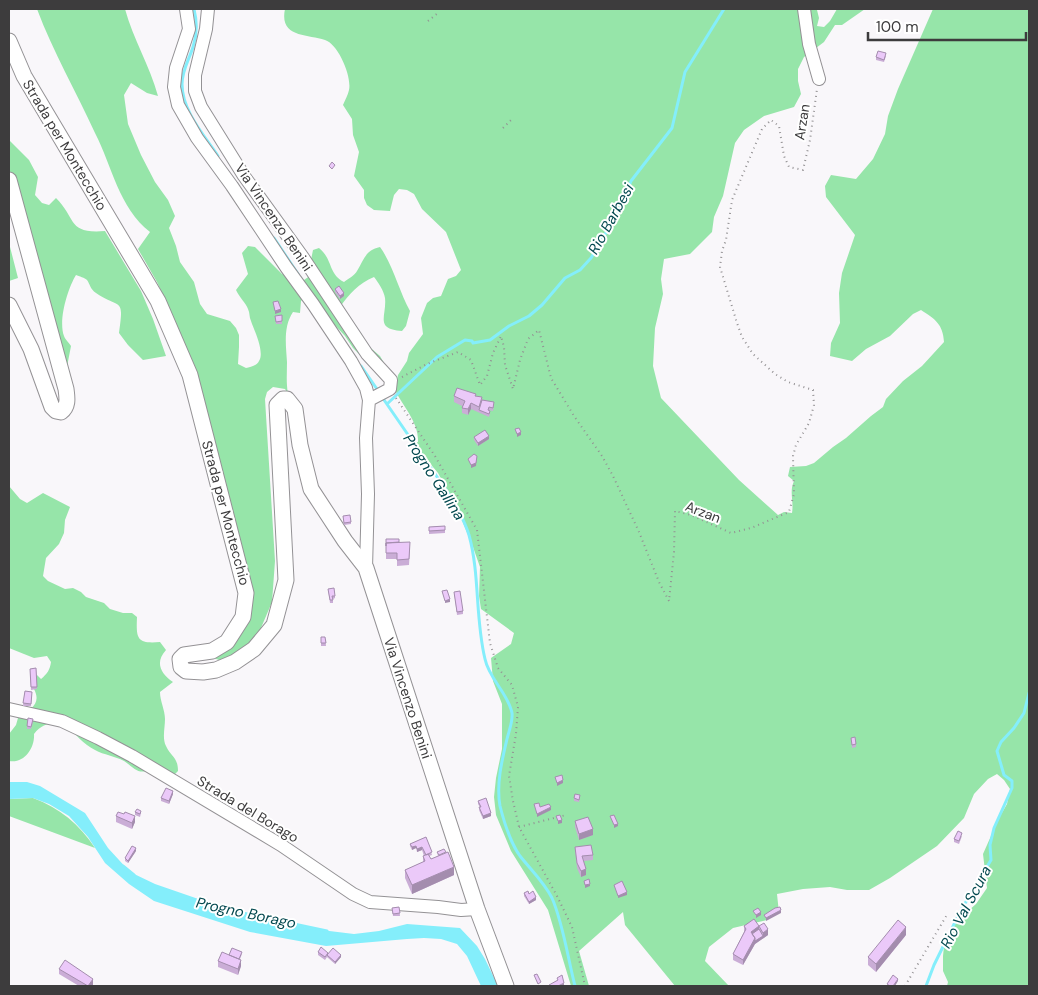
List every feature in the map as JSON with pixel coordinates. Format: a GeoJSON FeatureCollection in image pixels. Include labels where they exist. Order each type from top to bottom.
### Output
{"type":"FeatureCollection","features":[{"type":"Feature","properties":{"kind":"street","name":"Via Vincenzo Benini"},"geometry":{"type":"LineString","coordinates":[[186,9],[189,29],[176,68],[174,87],[178,105],[186,123],[313,304],[351,361],[371,399],[366,438],[368,494],[366,568],[477,909],[506,986]]}},
{"type":"Feature","properties":{"kind":"street","name":"Via Vincenzo Benini"},"geometry":{"type":"LineString","coordinates":[[208,9],[206,29],[195,75],[195,91],[201,107],[244,176],[302,256],[367,354],[391,380],[390,386]]}},
{"type":"Feature","properties":{"kind":"street"},"geometry":{"type":"LineString","coordinates":[[804,9],[809,44],[819,77]]}},
{"type":"Feature","properties":{"kind":"street","name":"Strada per Montecchio"},"geometry":{"type":"LineString","coordinates":[[9,41],[24,76],[158,301],[190,376],[246,592],[243,617],[227,642],[212,651],[184,656],[180,659],[181,667],[186,671],[203,672],[216,670],[235,662],[254,649],[274,625],[286,580],[277,405],[283,399],[287,399],[295,410],[300,445],[311,489],[345,541],[366,568]]}},
{"type":"Feature","properties":{"kind":"street"},"geometry":{"type":"LineString","coordinates":[[9,180],[66,389],[67,404],[61,412],[52,407],[31,349],[9,305]]}},
{"type":"Feature","properties":{"kind":"street"},"geometry":{"type":"LineString","coordinates":[[371,399],[390,386]]}},
{"type":"Feature","properties":{"kind":"street","name":"Strada del Borago"},"geometry":{"type":"LineString","coordinates":[[9,709],[62,721],[107,742],[281,845],[338,885],[370,902],[461,910],[477,909]]}},
{"type":"Feature","properties":{"kind":"path"},"geometry":{"type":"LineString","coordinates":[[428,21],[438,13]]}},
{"type":"Feature","properties":{"kind":"path","name":"Arzan"},"geometry":{"type":"LineString","coordinates":[[390,386],[427,364],[458,352],[471,360],[480,385],[487,376],[493,353],[501,336],[505,365],[513,389],[520,360],[528,339],[539,330],[551,378],[613,476],[640,532],[659,582],[669,601],[674,552],[675,512],[691,515],[730,533],[751,528],[789,512],[794,494],[794,456],[796,445],[809,423],[814,405],[813,390],[788,382],[775,374],[753,354],[736,323],[720,267],[732,200],[762,129],[771,120],[779,126],[784,156],[789,167],[803,170],[810,140],[819,77]]}},
{"type":"Feature","properties":{"kind":"path"},"geometry":{"type":"LineString","coordinates":[[503,128],[512,119]]}},
{"type":"Feature","properties":{"kind":"path"},"geometry":{"type":"LineString","coordinates":[[390,386],[477,530],[490,643],[498,668],[512,685],[518,707],[516,734],[509,776],[520,826],[558,896],[572,927],[585,986]]}},
{"type":"Feature","properties":{"kind":"path"},"geometry":{"type":"LineString","coordinates":[[520,826],[566,815]]}},
{"type":"Feature","properties":{"kind":"path"},"geometry":{"type":"LineString","coordinates":[[905,986],[948,913]]}},
{"type":"Feature","properties":{"kind":"green space"},"geometry":{"type":"Polygon","coordinates":[[[37,9],[125,9],[158,96],[147,93],[131,83],[124,95],[128,124],[141,155],[155,182],[168,200],[175,216],[169,228],[180,262],[194,282],[200,304],[207,314],[230,321],[236,328],[239,335],[238,364],[246,368],[251,367],[258,363],[261,357],[260,347],[250,320],[249,310],[236,290],[248,274],[242,253],[248,246],[255,247],[282,274],[304,280],[311,275],[313,250],[319,248],[327,257],[335,275],[344,282],[356,272],[363,259],[371,250],[380,247],[389,262],[410,311],[406,326],[402,331],[388,328],[384,320],[384,295],[374,277],[355,289],[340,307],[345,317],[361,333],[366,344],[380,356],[384,363],[370,361],[362,357],[307,295],[301,301],[300,313],[293,312],[286,336],[288,394],[285,389],[273,387],[267,392],[265,399],[275,561],[272,602],[255,642],[227,663],[211,657],[249,602],[198,390],[171,312],[157,282],[138,249],[150,232],[139,222],[123,199],[88,117],[50,41],[37,9]]]}},
{"type":"Feature","properties":{"kind":"green space"},"geometry":{"type":"Polygon","coordinates":[[[285,9],[815,9],[819,18],[817,26],[824,27],[837,9],[865,9],[842,25],[835,25],[824,42],[804,57],[798,69],[801,94],[794,107],[764,116],[744,130],[735,143],[723,196],[714,217],[712,232],[690,254],[664,259],[661,279],[663,294],[655,328],[653,366],[661,398],[739,480],[778,515],[784,512],[792,513],[794,481],[788,476],[790,467],[806,466],[814,463],[846,438],[883,407],[886,399],[903,381],[922,366],[944,342],[940,326],[921,310],[913,314],[890,336],[866,349],[852,361],[830,356],[831,343],[840,323],[839,293],[842,273],[855,235],[826,197],[825,186],[831,175],[856,179],[873,159],[885,134],[888,116],[898,89],[933,9],[1029,9],[1029,986],[947,986],[948,982],[943,971],[945,937],[959,919],[976,904],[987,888],[983,854],[1007,804],[1010,789],[997,774],[988,779],[974,794],[964,818],[937,846],[890,878],[869,890],[847,890],[830,887],[803,889],[777,894],[779,913],[767,920],[733,928],[709,947],[705,961],[729,986],[675,986],[625,925],[623,912],[579,951],[589,986],[571,986],[548,910],[511,851],[496,815],[494,797],[502,749],[502,704],[493,681],[491,658],[511,644],[514,633],[481,609],[479,596],[480,567],[473,547],[459,513],[438,473],[413,443],[418,442],[416,428],[395,390],[398,375],[407,361],[409,353],[423,334],[421,318],[427,303],[433,298],[441,296],[448,279],[456,276],[461,270],[446,232],[422,209],[414,194],[407,190],[399,189],[394,195],[390,211],[374,210],[367,205],[364,198],[364,190],[354,176],[359,152],[353,135],[352,119],[343,105],[349,92],[349,84],[343,61],[335,48],[325,40],[290,30],[284,18],[285,9]]]}},
{"type":"Feature","properties":{"kind":"green space"},"geometry":{"type":"Polygon","coordinates":[[[9,140],[29,160],[38,177],[35,195],[42,203],[49,205],[56,198],[78,227],[84,230],[105,231],[141,291],[166,356],[143,360],[119,333],[121,309],[119,306],[96,293],[87,280],[76,275],[67,296],[62,322],[64,336],[71,346],[65,377],[9,174],[9,140]]]}},
{"type":"Feature","properties":{"kind":"green space"},"geometry":{"type":"Polygon","coordinates":[[[9,243],[18,278],[9,281],[9,243]]]}},
{"type":"Feature","properties":{"kind":"green space"},"geometry":{"type":"Polygon","coordinates":[[[9,486],[20,499],[27,503],[43,493],[70,507],[65,520],[64,533],[59,544],[46,558],[43,576],[48,581],[65,589],[73,588],[86,597],[104,603],[110,609],[123,613],[132,613],[137,617],[138,635],[142,641],[160,642],[166,650],[161,659],[160,667],[173,682],[160,692],[165,716],[165,743],[178,766],[178,771],[172,777],[155,769],[144,772],[138,771],[121,759],[91,748],[66,724],[44,725],[34,734],[33,745],[28,754],[19,760],[9,761],[9,734],[16,725],[18,718],[35,704],[35,691],[31,684],[37,675],[41,679],[45,675],[49,670],[51,662],[47,656],[34,658],[9,648],[9,486]]]}},
{"type":"Feature","properties":{"kind":"green space"},"geometry":{"type":"Polygon","coordinates":[[[33,798],[52,807],[68,818],[82,831],[95,848],[9,816],[9,799],[33,798]]]}},
{"type":"Feature","properties":{"kind":"water"},"geometry":{"type":"Polygon","coordinates":[[[9,782],[27,782],[40,786],[85,813],[108,848],[130,872],[155,884],[236,912],[313,929],[354,934],[379,931],[407,924],[460,928],[477,946],[498,986],[481,986],[467,956],[457,944],[441,939],[407,939],[326,946],[250,932],[154,901],[129,884],[105,863],[88,837],[69,816],[49,804],[33,798],[9,799],[9,782]]]}},
{"type":"Feature","properties":{"kind":"building"},"geometry":{"type":"Polygon","coordinates":[[[878,51],[886,53],[884,60],[876,57],[878,51]]]}},
{"type":"Feature","properties":{"kind":"building"},"geometry":{"type":"Polygon","coordinates":[[[332,162],[335,165],[332,169],[329,166],[332,162]]]}},
{"type":"Feature","properties":{"kind":"building"},"geometry":{"type":"Polygon","coordinates":[[[339,286],[344,293],[340,296],[335,289],[339,286]]]}},
{"type":"Feature","properties":{"kind":"building"},"geometry":{"type":"Polygon","coordinates":[[[278,301],[281,309],[275,311],[273,302],[278,301]]]}},
{"type":"Feature","properties":{"kind":"building"},"geometry":{"type":"Polygon","coordinates":[[[282,315],[282,321],[276,322],[275,316],[282,315]]]}},
{"type":"Feature","properties":{"kind":"building"},"geometry":{"type":"Polygon","coordinates":[[[457,388],[482,397],[479,407],[471,403],[468,409],[462,408],[465,401],[454,396],[457,388]]]}},
{"type":"Feature","properties":{"kind":"building"},"geometry":{"type":"Polygon","coordinates":[[[482,400],[494,402],[493,408],[489,407],[489,414],[479,410],[482,400]]]}},
{"type":"Feature","properties":{"kind":"building"},"geometry":{"type":"Polygon","coordinates":[[[519,428],[521,432],[517,434],[515,429],[519,428]]]}},
{"type":"Feature","properties":{"kind":"building"},"geometry":{"type":"Polygon","coordinates":[[[485,430],[489,436],[478,443],[474,437],[485,430]]]}},
{"type":"Feature","properties":{"kind":"building"},"geometry":{"type":"Polygon","coordinates":[[[474,454],[477,456],[476,463],[471,465],[468,459],[474,454]]]}},
{"type":"Feature","properties":{"kind":"building"},"geometry":{"type":"Polygon","coordinates":[[[350,515],[351,522],[344,523],[343,516],[350,515]]]}},
{"type":"Feature","properties":{"kind":"building"},"geometry":{"type":"Polygon","coordinates":[[[445,526],[445,530],[429,531],[429,527],[445,526]]]}},
{"type":"Feature","properties":{"kind":"building"},"geometry":{"type":"Polygon","coordinates":[[[386,539],[399,539],[399,542],[386,543],[386,539]]]}},
{"type":"Feature","properties":{"kind":"building"},"geometry":{"type":"Polygon","coordinates":[[[410,542],[409,559],[397,560],[397,553],[386,553],[386,543],[410,542]]]}},
{"type":"Feature","properties":{"kind":"building"},"geometry":{"type":"Polygon","coordinates":[[[334,588],[335,596],[332,596],[333,600],[330,600],[328,589],[334,588]]]}},
{"type":"Feature","properties":{"kind":"building"},"geometry":{"type":"Polygon","coordinates":[[[447,590],[450,599],[445,601],[442,591],[447,590]]]}},
{"type":"Feature","properties":{"kind":"building"},"geometry":{"type":"Polygon","coordinates":[[[460,591],[463,611],[457,612],[454,592],[460,591]]]}},
{"type":"Feature","properties":{"kind":"building"},"geometry":{"type":"Polygon","coordinates":[[[321,637],[325,637],[326,643],[321,643],[321,637]]]}},
{"type":"Feature","properties":{"kind":"building"},"geometry":{"type":"Polygon","coordinates":[[[36,668],[37,687],[31,687],[30,669],[36,668]]]}},
{"type":"Feature","properties":{"kind":"building"},"geometry":{"type":"Polygon","coordinates":[[[25,691],[32,692],[31,704],[23,703],[25,691]]]}},
{"type":"Feature","properties":{"kind":"building"},"geometry":{"type":"Polygon","coordinates":[[[28,718],[33,719],[31,727],[27,726],[28,718]]]}},
{"type":"Feature","properties":{"kind":"building"},"geometry":{"type":"Polygon","coordinates":[[[855,737],[856,744],[852,745],[851,738],[855,737]]]}},
{"type":"Feature","properties":{"kind":"building"},"geometry":{"type":"Polygon","coordinates":[[[562,775],[563,780],[557,783],[555,777],[562,775]]]}},
{"type":"Feature","properties":{"kind":"building"},"geometry":{"type":"Polygon","coordinates":[[[166,788],[173,791],[169,801],[161,798],[166,788]]]}},
{"type":"Feature","properties":{"kind":"building"},"geometry":{"type":"Polygon","coordinates":[[[575,794],[580,795],[579,800],[574,798],[575,794]]]}},
{"type":"Feature","properties":{"kind":"building"},"geometry":{"type":"Polygon","coordinates":[[[486,798],[491,813],[483,816],[478,801],[486,798]]]}},
{"type":"Feature","properties":{"kind":"building"},"geometry":{"type":"Polygon","coordinates":[[[539,803],[540,807],[549,804],[551,807],[537,814],[534,804],[539,803]]]}},
{"type":"Feature","properties":{"kind":"building"},"geometry":{"type":"Polygon","coordinates":[[[137,809],[141,811],[140,814],[135,812],[137,809]]]}},
{"type":"Feature","properties":{"kind":"building"},"geometry":{"type":"Polygon","coordinates":[[[118,812],[124,814],[125,812],[135,816],[132,823],[116,816],[118,812]]]}},
{"type":"Feature","properties":{"kind":"building"},"geometry":{"type":"Polygon","coordinates":[[[560,815],[562,820],[558,821],[556,816],[560,815]]]}},
{"type":"Feature","properties":{"kind":"building"},"geometry":{"type":"Polygon","coordinates":[[[614,815],[618,824],[614,825],[610,816],[614,815]]]}},
{"type":"Feature","properties":{"kind":"building"},"geometry":{"type":"Polygon","coordinates":[[[588,817],[593,829],[579,834],[575,821],[588,817]]]}},
{"type":"Feature","properties":{"kind":"building"},"geometry":{"type":"Polygon","coordinates":[[[958,831],[962,833],[959,841],[954,839],[958,831]]]}},
{"type":"Feature","properties":{"kind":"building"},"geometry":{"type":"Polygon","coordinates":[[[426,837],[432,852],[426,855],[422,847],[417,849],[416,846],[412,847],[410,844],[426,837]]]}},
{"type":"Feature","properties":{"kind":"building"},"geometry":{"type":"Polygon","coordinates":[[[591,845],[593,855],[582,856],[586,869],[581,871],[577,863],[575,847],[591,845]]]}},
{"type":"Feature","properties":{"kind":"building"},"geometry":{"type":"Polygon","coordinates":[[[132,846],[136,848],[128,861],[125,858],[132,846]]]}},
{"type":"Feature","properties":{"kind":"building"},"geometry":{"type":"Polygon","coordinates":[[[444,849],[446,852],[439,855],[437,852],[444,849]]]}},
{"type":"Feature","properties":{"kind":"building"},"geometry":{"type":"Polygon","coordinates":[[[448,852],[454,867],[412,885],[405,870],[425,861],[423,856],[428,854],[431,859],[448,852]]]}},
{"type":"Feature","properties":{"kind":"building"},"geometry":{"type":"Polygon","coordinates":[[[589,879],[590,884],[585,885],[584,881],[589,879]]]}},
{"type":"Feature","properties":{"kind":"building"},"geometry":{"type":"Polygon","coordinates":[[[622,881],[627,892],[618,896],[614,885],[622,881]]]}},
{"type":"Feature","properties":{"kind":"building"},"geometry":{"type":"Polygon","coordinates":[[[528,891],[529,894],[533,891],[536,897],[529,902],[524,893],[528,891]]]}},
{"type":"Feature","properties":{"kind":"building"},"geometry":{"type":"Polygon","coordinates":[[[399,907],[400,913],[393,914],[392,908],[399,907]]]}},
{"type":"Feature","properties":{"kind":"building"},"geometry":{"type":"Polygon","coordinates":[[[780,907],[781,910],[766,918],[764,915],[775,908],[780,907]]]}},
{"type":"Feature","properties":{"kind":"building"},"geometry":{"type":"Polygon","coordinates":[[[758,908],[761,912],[756,915],[753,911],[758,908]]]}},
{"type":"Feature","properties":{"kind":"building"},"geometry":{"type":"Polygon","coordinates":[[[754,919],[759,926],[751,932],[755,938],[743,960],[733,954],[746,929],[744,926],[754,919]]]}},
{"type":"Feature","properties":{"kind":"building"},"geometry":{"type":"Polygon","coordinates":[[[898,920],[906,927],[876,964],[868,957],[898,920]]]}},
{"type":"Feature","properties":{"kind":"building"},"geometry":{"type":"Polygon","coordinates":[[[764,923],[768,929],[763,933],[759,926],[764,923]]]}},
{"type":"Feature","properties":{"kind":"building"},"geometry":{"type":"Polygon","coordinates":[[[759,929],[763,936],[755,941],[752,934],[759,929]]]}},
{"type":"Feature","properties":{"kind":"building"},"geometry":{"type":"Polygon","coordinates":[[[321,947],[328,953],[325,957],[318,952],[321,947]]]}},
{"type":"Feature","properties":{"kind":"building"},"geometry":{"type":"Polygon","coordinates":[[[232,948],[242,952],[239,959],[229,955],[232,948]]]}},
{"type":"Feature","properties":{"kind":"building"},"geometry":{"type":"Polygon","coordinates":[[[333,948],[341,955],[335,962],[327,955],[333,948]]]}},
{"type":"Feature","properties":{"kind":"building"},"geometry":{"type":"Polygon","coordinates":[[[222,952],[241,960],[238,969],[218,961],[222,952]]]}},
{"type":"Feature","properties":{"kind":"building"},"geometry":{"type":"Polygon","coordinates":[[[65,960],[93,979],[88,986],[59,969],[65,960]]]}},
{"type":"Feature","properties":{"kind":"building"},"geometry":{"type":"Polygon","coordinates":[[[537,974],[541,982],[538,984],[534,975],[537,974]]]}},
{"type":"Feature","properties":{"kind":"building"},"geometry":{"type":"Polygon","coordinates":[[[562,975],[564,983],[558,986],[549,985],[558,980],[557,978],[562,975]]]}},
{"type":"Feature","properties":{"kind":"building"},"geometry":{"type":"Polygon","coordinates":[[[893,975],[898,979],[893,986],[890,986],[887,984],[893,975]]]}},
{"type":"Feature","properties":{"kind":"waterway","name":"Progno Gallina"},"geometry":{"type":"LineString","coordinates":[[194,9],[196,23],[195,38],[183,74],[183,94],[195,122],[218,156]]}},
{"type":"Feature","properties":{"kind":"waterway","name":"Rio Barbesi"},"geometry":{"type":"LineString","coordinates":[[387,404],[437,357],[465,340],[472,341],[473,343],[490,340],[509,326],[529,316],[542,305],[565,278],[580,270],[591,258],[620,209],[631,181],[672,128],[685,72],[724,9]]}},
{"type":"Feature","properties":{"kind":"waterway","name":"Progno Gallina"},"geometry":{"type":"LineString","coordinates":[[274,238],[298,274]]}},
{"type":"Feature","properties":{"kind":"waterway","name":"Progno Gallina"},"geometry":{"type":"LineString","coordinates":[[361,366],[379,392]]}},
{"type":"Feature","properties":{"kind":"waterway","name":"Progno Gallina"},"geometry":{"type":"LineString","coordinates":[[382,397],[453,500],[469,535],[475,565],[480,628],[485,659],[490,673],[507,699],[512,713],[500,772],[500,806],[513,845],[552,898],[562,930],[575,986]]}},
{"type":"Feature","properties":{"kind":"waterway","name":"Rio Val Scura"},"geometry":{"type":"LineString","coordinates":[[926,986],[934,965],[961,910],[991,860],[990,845],[994,828],[1012,788],[1012,781],[1004,775],[997,751],[1001,742],[1024,713],[1029,693]]}},
{"type":"Feature","properties":{"kind":"waterway","name":"Progno Borago"},"geometry":{"type":"LineString","coordinates":[[123,866],[134,875]]}},
{"type":"Feature","properties":{"kind":"waterway","name":"Progno Borago"},"geometry":{"type":"LineString","coordinates":[[233,911],[327,931]]}}]}
